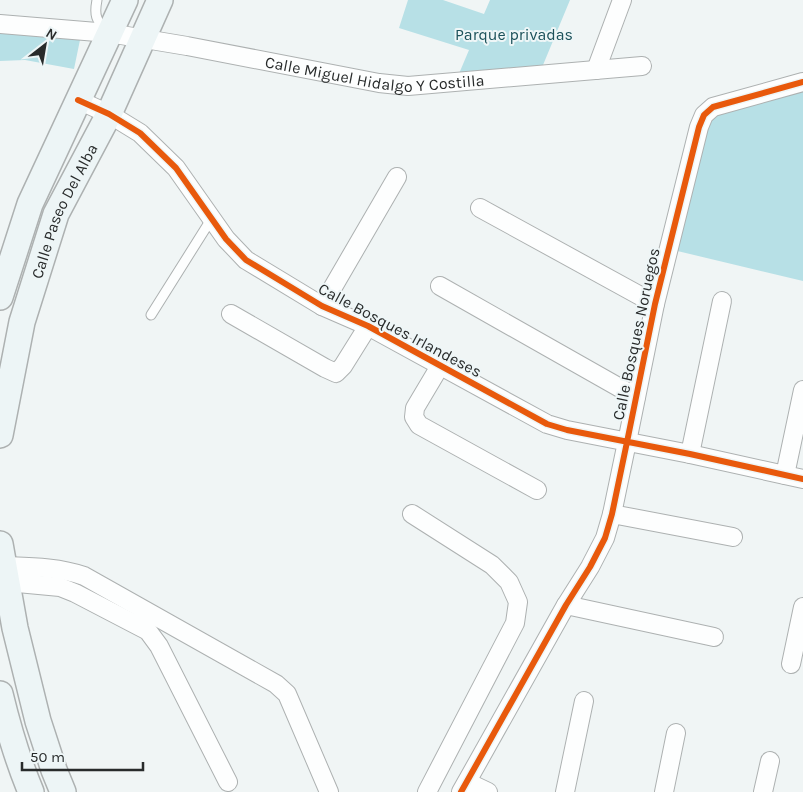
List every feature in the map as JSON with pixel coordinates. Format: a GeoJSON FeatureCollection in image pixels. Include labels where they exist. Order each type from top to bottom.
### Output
{"type":"FeatureCollection","features":[{"type":"Feature","properties":{"kind":"street","name":"Calle Paseo Del Alba"},"geometry":{"type":"LineString","coordinates":[[0,297],[30,204],[125,0]]}},
{"type":"Feature","properties":{"kind":"street","name":"Calle Paseo Del Alba"},"geometry":{"type":"LineString","coordinates":[[0,435],[22,322],[56,214],[109,114],[160,0]]}},
{"type":"Feature","properties":{"kind":"street"},"geometry":{"type":"LineString","coordinates":[[596,70],[622,0]]}},
{"type":"Feature","properties":{"kind":"street","name":"Calle Miguel Hidalgo Y Costilla"},"geometry":{"type":"LineString","coordinates":[[0,24],[109,33],[197,48],[379,84],[408,86],[642,66]]}},
{"type":"Feature","properties":{"kind":"street","name":"Calle Bosques Noruegos"},"geometry":{"type":"LineString","coordinates":[[464,787],[605,538],[612,514],[655,304],[704,115],[713,107],[803,82]]}},
{"type":"Feature","properties":{"kind":"street","name":"Calle Bosques Irlandeses"},"geometry":{"type":"LineString","coordinates":[[78,100],[109,114],[140,133],[176,168],[226,239],[246,260],[322,306],[368,326],[547,424],[567,430],[690,454],[803,479]]}},
{"type":"Feature","properties":{"kind":"street"},"geometry":{"type":"LineString","coordinates":[[322,306],[397,176]]}},
{"type":"Feature","properties":{"kind":"street"},"geometry":{"type":"LineString","coordinates":[[480,208],[655,304]]}},
{"type":"Feature","properties":{"kind":"street"},"geometry":{"type":"LineString","coordinates":[[440,286],[636,397]]}},
{"type":"Feature","properties":{"kind":"street"},"geometry":{"type":"LineString","coordinates":[[690,454],[722,301]]}},
{"type":"Feature","properties":{"kind":"street"},"geometry":{"type":"LineString","coordinates":[[232,314],[336,373],[343,366],[368,326]]}},
{"type":"Feature","properties":{"kind":"street"},"geometry":{"type":"LineString","coordinates":[[440,366],[415,408],[414,417],[419,426],[537,490]]}},
{"type":"Feature","properties":{"kind":"street"},"geometry":{"type":"LineString","coordinates":[[785,474],[803,390]]}},
{"type":"Feature","properties":{"kind":"street"},"geometry":{"type":"LineString","coordinates":[[412,514],[492,565],[509,582],[518,602],[515,623],[427,792]]}},
{"type":"Feature","properties":{"kind":"street"},"geometry":{"type":"LineString","coordinates":[[612,514],[733,537]]}},
{"type":"Feature","properties":{"kind":"street"},"geometry":{"type":"LineString","coordinates":[[3,568],[44,567],[69,571],[84,576],[276,684],[287,694],[329,792]]}},
{"type":"Feature","properties":{"kind":"street"},"geometry":{"type":"LineString","coordinates":[[3,568],[76,593],[148,631],[159,646],[228,782]]}},
{"type":"Feature","properties":{"kind":"street"},"geometry":{"type":"LineString","coordinates":[[3,568],[15,628],[38,721],[63,792]]}},
{"type":"Feature","properties":{"kind":"street"},"geometry":{"type":"LineString","coordinates":[[566,605],[714,637]]}},
{"type":"Feature","properties":{"kind":"street"},"geometry":{"type":"LineString","coordinates":[[792,664],[803,607]]}},
{"type":"Feature","properties":{"kind":"street"},"geometry":{"type":"LineString","coordinates":[[0,694],[31,792]]}},
{"type":"Feature","properties":{"kind":"street"},"geometry":{"type":"LineString","coordinates":[[565,792],[584,701]]}},
{"type":"Feature","properties":{"kind":"street"},"geometry":{"type":"LineString","coordinates":[[664,792],[676,733]]}},
{"type":"Feature","properties":{"kind":"street"},"geometry":{"type":"LineString","coordinates":[[763,792],[770,761]]}},
{"type":"Feature","properties":{"kind":"street"},"geometry":{"type":"LineString","coordinates":[[464,787],[488,792]]}},
{"type":"Feature","properties":{"kind":"lane"},"geometry":{"type":"LineString","coordinates":[[97,0],[96,18],[100,25],[109,33]]}},
{"type":"Feature","properties":{"kind":"lane"},"geometry":{"type":"LineString","coordinates":[[151,315],[212,218]]}},
{"type":"Feature","properties":{"kind":"green space","name":"Parque privadas"},"geometry":{"type":"Polygon","coordinates":[[[408,0],[443,0],[484,14],[490,0],[570,0],[543,65],[458,76],[469,50],[399,28],[408,0]]]}},
{"type":"Feature","properties":{"kind":"green space"},"geometry":{"type":"Polygon","coordinates":[[[0,31],[80,40],[74,69],[25,60],[0,61],[0,31]]]}},
{"type":"Feature","properties":{"kind":"green space"},"geometry":{"type":"Polygon","coordinates":[[[803,82],[803,281],[669,249],[704,115],[803,82]]]}},
{"type":"Feature","properties":{"kind":"cycle path"},"geometry":{"type":"LineString","coordinates":[[461,792],[605,538],[612,514],[655,304],[699,127],[704,115],[713,107],[803,82]]}},
{"type":"Feature","properties":{"kind":"cycle path"},"geometry":{"type":"LineString","coordinates":[[78,100],[109,114],[140,133],[176,168],[226,239],[246,260],[322,306],[368,326],[547,424],[567,430],[690,454],[803,479]]}}]}
